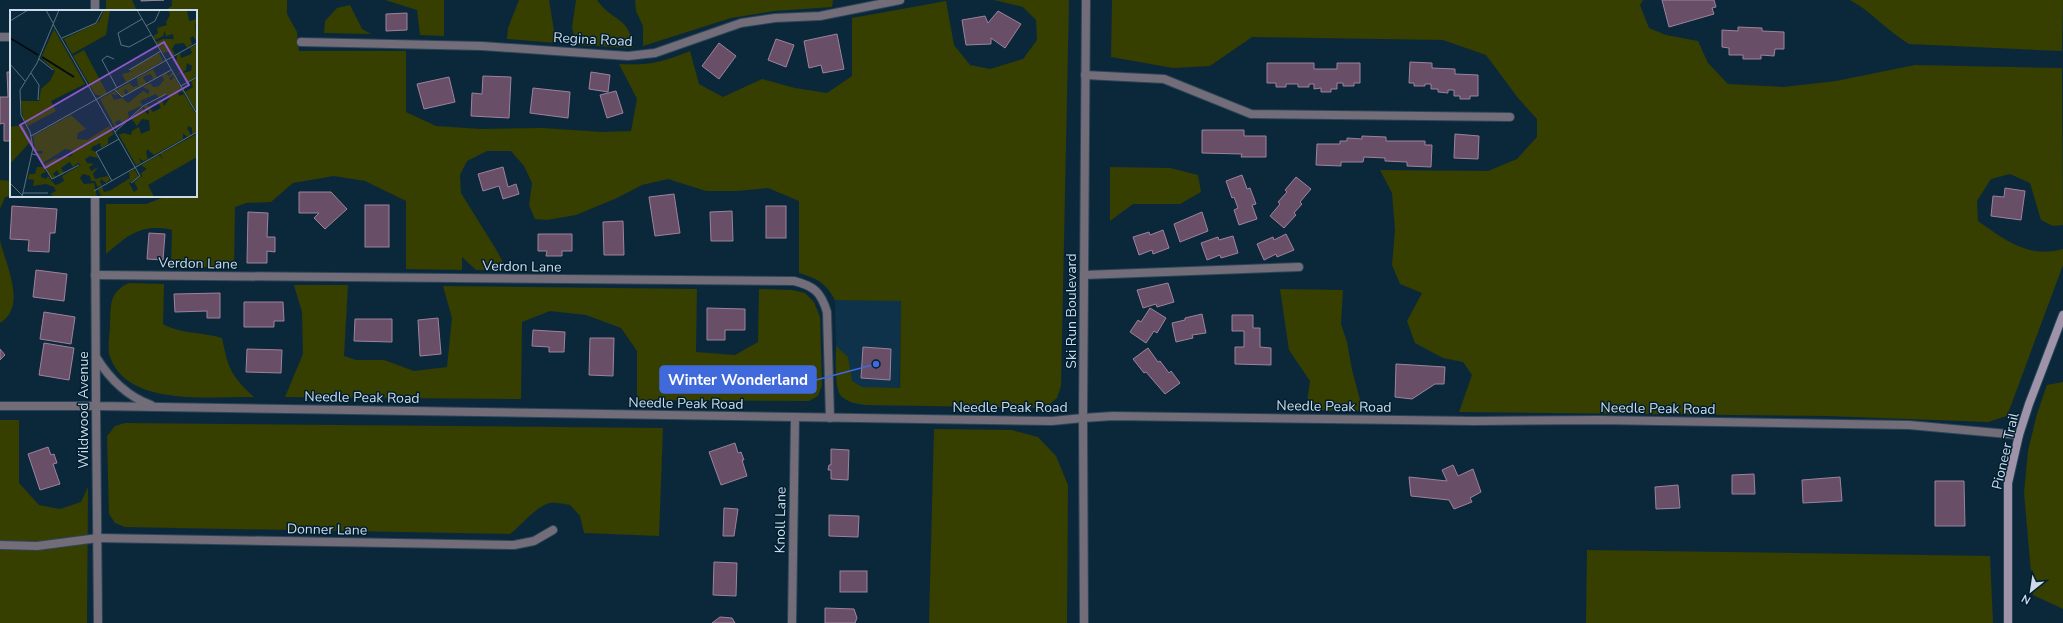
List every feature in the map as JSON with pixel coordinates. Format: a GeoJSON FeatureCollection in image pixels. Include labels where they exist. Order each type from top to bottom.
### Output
{"type":"FeatureCollection","features":[{"type":"Feature","properties":{"kind":"main road","name":"Pioneer Trail"},"geometry":{"type":"LineString","coordinates":[[2008,623],[2008,483],[2019,435],[2042,367],[2063,315]]}},
{"type":"Feature","properties":{"kind":"street","name":"Regina Road"},"geometry":{"type":"LineString","coordinates":[[301,42],[482,46],[628,56],[655,53],[710,32],[741,23],[775,18],[820,16],[900,0]]}},
{"type":"Feature","properties":{"kind":"street","name":"Ski Run Boulevard"},"geometry":{"type":"LineString","coordinates":[[1084,623],[1083,418],[1086,0]]}},
{"type":"Feature","properties":{"kind":"street"},"geometry":{"type":"LineString","coordinates":[[1085,75],[1164,79],[1251,114],[1510,117]]}},
{"type":"Feature","properties":{"kind":"street","name":"Wildwood Avenue"},"geometry":{"type":"LineString","coordinates":[[95,197],[98,623]]}},
{"type":"Feature","properties":{"kind":"street"},"geometry":{"type":"LineString","coordinates":[[1084,275],[1299,267]]}},
{"type":"Feature","properties":{"kind":"street","name":"Verdon Lane"},"geometry":{"type":"LineString","coordinates":[[95,275],[794,281],[811,286],[823,299],[827,312],[830,418]]}},
{"type":"Feature","properties":{"kind":"street"},"geometry":{"type":"LineString","coordinates":[[96,357],[113,381],[143,402],[157,407]]}},
{"type":"Feature","properties":{"kind":"street","name":"Needle Peak Road"},"geometry":{"type":"LineString","coordinates":[[0,406],[96,406],[1052,421],[1113,416],[1599,420],[1909,425],[2019,435]]}},
{"type":"Feature","properties":{"kind":"street","name":"Knoll Lane"},"geometry":{"type":"LineString","coordinates":[[792,623],[795,417]]}},
{"type":"Feature","properties":{"kind":"street","name":"Donner Lane"},"geometry":{"type":"LineString","coordinates":[[0,545],[37,546],[98,538],[514,545],[534,541],[553,530]]}},
{"type":"Feature","properties":{"kind":"shaded area"},"geometry":{"type":"Polygon","coordinates":[[[835,300],[901,300],[899,406],[865,405],[853,403],[841,396],[837,386],[835,300]]]}},
{"type":"Feature","properties":{"kind":"green space"},"geometry":{"type":"Polygon","coordinates":[[[106,0],[132,0],[137,10],[106,10],[106,0]]]}},
{"type":"Feature","properties":{"kind":"green space"},"geometry":{"type":"Polygon","coordinates":[[[172,0],[287,0],[287,14],[297,32],[299,51],[406,51],[406,112],[436,126],[481,129],[542,128],[603,132],[631,131],[637,99],[619,64],[647,64],[672,58],[690,51],[699,84],[723,97],[762,79],[795,88],[827,93],[852,76],[852,18],[946,1],[954,45],[970,65],[990,69],[1023,59],[1037,40],[1036,20],[1023,7],[994,0],[1069,0],[1061,386],[1057,398],[1045,408],[865,405],[843,398],[837,386],[836,346],[848,357],[852,381],[862,387],[900,388],[901,301],[835,300],[828,289],[820,282],[799,273],[799,201],[768,188],[736,191],[706,191],[668,179],[642,185],[617,198],[576,215],[547,220],[535,219],[529,205],[532,183],[524,166],[511,151],[487,151],[467,161],[460,175],[461,193],[507,270],[476,270],[462,257],[462,270],[406,269],[406,201],[365,181],[334,176],[293,183],[271,202],[246,203],[235,207],[234,267],[171,267],[172,230],[161,228],[152,228],[136,232],[121,241],[106,254],[106,204],[146,204],[164,197],[197,197],[197,10],[166,10],[172,6],[172,0]]]}},
{"type":"Feature","properties":{"kind":"green space"},"geometry":{"type":"Polygon","coordinates":[[[385,0],[444,0],[444,36],[420,35],[417,10],[385,0]]]}},
{"type":"Feature","properties":{"kind":"green space"},"geometry":{"type":"Polygon","coordinates":[[[519,0],[549,0],[556,43],[507,39],[508,28],[519,0]]]}},
{"type":"Feature","properties":{"kind":"green space"},"geometry":{"type":"Polygon","coordinates":[[[576,0],[597,0],[603,7],[620,20],[628,30],[633,48],[577,45],[572,28],[576,0]]]}},
{"type":"Feature","properties":{"kind":"green space"},"geometry":{"type":"Polygon","coordinates":[[[635,0],[833,0],[832,7],[774,11],[731,18],[643,46],[643,26],[636,11],[635,0]]]}},
{"type":"Feature","properties":{"kind":"green space"},"geometry":{"type":"Polygon","coordinates":[[[1112,0],[1643,0],[1640,5],[1649,28],[1666,35],[1698,41],[1708,63],[1728,84],[1783,87],[1836,81],[1915,65],[2062,68],[2063,225],[2053,226],[2041,220],[2030,183],[2010,174],[1991,179],[1977,201],[1978,221],[2008,241],[2028,250],[2039,252],[2063,249],[2063,265],[2007,416],[1988,422],[1827,416],[1459,412],[1472,375],[1463,362],[1443,358],[1415,343],[1407,321],[1422,293],[1400,284],[1392,265],[1395,230],[1392,193],[1380,170],[1488,171],[1517,159],[1537,137],[1537,119],[1518,98],[1486,55],[1443,40],[1252,37],[1210,66],[1173,68],[1111,57],[1112,0]]]}},
{"type":"Feature","properties":{"kind":"green space"},"geometry":{"type":"Polygon","coordinates":[[[1850,0],[2063,0],[2062,51],[1909,44],[1850,0]]]}},
{"type":"Feature","properties":{"kind":"green space"},"geometry":{"type":"Polygon","coordinates":[[[350,5],[362,29],[371,34],[324,33],[325,21],[337,8],[350,5]]]}},
{"type":"Feature","properties":{"kind":"green space"},"geometry":{"type":"Polygon","coordinates":[[[1110,167],[1170,168],[1198,175],[1201,192],[1180,204],[1133,204],[1110,221],[1110,167]]]}},
{"type":"Feature","properties":{"kind":"green space"},"geometry":{"type":"Polygon","coordinates":[[[0,180],[10,181],[10,196],[5,197],[0,209],[0,180]]]}},
{"type":"Feature","properties":{"kind":"green space"},"geometry":{"type":"Polygon","coordinates":[[[0,240],[10,272],[14,296],[13,306],[8,316],[0,323],[0,240]]]}},
{"type":"Feature","properties":{"kind":"green space"},"geometry":{"type":"Polygon","coordinates":[[[129,283],[164,284],[163,324],[177,330],[222,338],[226,357],[235,377],[254,397],[173,396],[152,392],[134,385],[120,373],[109,353],[111,305],[112,299],[118,290],[129,283]]]}},
{"type":"Feature","properties":{"kind":"green space"},"geometry":{"type":"Polygon","coordinates":[[[294,285],[348,285],[344,356],[356,360],[384,360],[414,371],[447,367],[452,318],[443,286],[697,289],[696,352],[735,355],[758,342],[759,289],[792,290],[805,293],[814,302],[820,317],[822,385],[818,396],[809,401],[637,400],[637,351],[621,328],[586,315],[550,311],[522,322],[521,399],[285,397],[303,354],[302,312],[294,285]]]}},
{"type":"Feature","properties":{"kind":"green space"},"geometry":{"type":"Polygon","coordinates":[[[1280,289],[1343,290],[1341,324],[1347,342],[1352,370],[1363,411],[1306,410],[1310,381],[1289,350],[1280,289]]]}},
{"type":"Feature","properties":{"kind":"green space"},"geometry":{"type":"Polygon","coordinates":[[[2063,382],[2063,609],[2033,595],[2024,493],[2028,451],[2037,414],[2047,385],[2063,382]]]}},
{"type":"Feature","properties":{"kind":"green space"},"geometry":{"type":"Polygon","coordinates":[[[0,420],[19,420],[19,483],[39,505],[60,509],[81,502],[88,487],[87,623],[0,623],[0,420]]]}},
{"type":"Feature","properties":{"kind":"green space"},"geometry":{"type":"Polygon","coordinates":[[[125,423],[663,428],[659,536],[584,533],[580,516],[570,505],[555,503],[550,503],[540,508],[510,534],[125,527],[115,523],[109,514],[107,436],[115,426],[125,423]]]}},
{"type":"Feature","properties":{"kind":"green space"},"geometry":{"type":"Polygon","coordinates":[[[934,429],[1011,430],[1038,437],[1056,456],[1068,485],[1067,623],[929,623],[934,429]]]}},
{"type":"Feature","properties":{"kind":"green space"},"geometry":{"type":"Polygon","coordinates":[[[1587,550],[1990,556],[1993,623],[1586,623],[1587,550]]]}},
{"type":"Feature","properties":{"kind":"building"},"geometry":{"type":"Polygon","coordinates":[[[141,0],[164,0],[141,1],[141,0]]]}},
{"type":"Feature","properties":{"kind":"building"},"geometry":{"type":"Polygon","coordinates":[[[1662,0],[1714,0],[1716,7],[1712,8],[1714,14],[1669,27],[1662,0]]]}},
{"type":"Feature","properties":{"kind":"building"},"geometry":{"type":"Polygon","coordinates":[[[998,11],[1021,24],[1005,48],[991,38],[991,44],[966,45],[962,20],[985,16],[988,23],[998,11]]]}},
{"type":"Feature","properties":{"kind":"building"},"geometry":{"type":"Polygon","coordinates":[[[407,13],[407,30],[386,31],[386,14],[407,13]]]}},
{"type":"Feature","properties":{"kind":"building"},"geometry":{"type":"Polygon","coordinates":[[[1738,27],[1762,28],[1762,31],[1784,32],[1784,49],[1775,49],[1774,56],[1761,55],[1761,59],[1743,59],[1743,55],[1729,55],[1729,48],[1722,47],[1722,30],[1738,31],[1738,27]]]}},
{"type":"Feature","properties":{"kind":"building"},"geometry":{"type":"Polygon","coordinates":[[[837,34],[844,69],[823,73],[821,65],[809,68],[804,41],[837,34]]]}},
{"type":"Feature","properties":{"kind":"building"},"geometry":{"type":"Polygon","coordinates":[[[776,39],[794,45],[786,67],[768,60],[776,39]]]}},
{"type":"Feature","properties":{"kind":"building"},"geometry":{"type":"Polygon","coordinates":[[[719,43],[736,56],[719,79],[702,66],[719,43]]]}},
{"type":"Feature","properties":{"kind":"building"},"geometry":{"type":"Polygon","coordinates":[[[1410,62],[1432,63],[1432,68],[1455,69],[1455,74],[1478,75],[1478,96],[1470,96],[1470,99],[1460,99],[1460,96],[1454,96],[1454,90],[1448,90],[1448,93],[1438,92],[1438,89],[1431,89],[1431,84],[1425,84],[1425,86],[1414,86],[1414,83],[1409,83],[1410,62]]]}},
{"type":"Feature","properties":{"kind":"building"},"geometry":{"type":"Polygon","coordinates":[[[1267,63],[1314,63],[1314,69],[1337,69],[1337,63],[1360,63],[1360,83],[1354,83],[1354,86],[1343,86],[1343,83],[1337,83],[1337,89],[1331,89],[1331,92],[1321,92],[1321,88],[1314,89],[1314,84],[1309,84],[1309,87],[1298,87],[1298,84],[1286,84],[1286,87],[1276,87],[1276,83],[1267,83],[1267,63]]]}},
{"type":"Feature","properties":{"kind":"building"},"geometry":{"type":"Polygon","coordinates":[[[7,72],[10,72],[10,141],[4,141],[4,123],[0,124],[0,97],[8,97],[7,72]]]}},
{"type":"Feature","properties":{"kind":"building"},"geometry":{"type":"Polygon","coordinates":[[[591,72],[610,75],[608,92],[589,89],[591,72]]]}},
{"type":"Feature","properties":{"kind":"building"},"geometry":{"type":"Polygon","coordinates":[[[483,76],[511,77],[509,118],[471,116],[472,93],[482,94],[483,76]]]}},
{"type":"Feature","properties":{"kind":"building"},"geometry":{"type":"Polygon","coordinates":[[[449,77],[455,102],[424,109],[417,84],[449,77]]]}},
{"type":"Feature","properties":{"kind":"building"},"geometry":{"type":"Polygon","coordinates":[[[533,88],[570,92],[568,118],[530,113],[533,88]]]}},
{"type":"Feature","properties":{"kind":"building"},"geometry":{"type":"Polygon","coordinates":[[[616,91],[623,113],[607,118],[600,95],[616,91]]]}},
{"type":"Feature","properties":{"kind":"building"},"geometry":{"type":"Polygon","coordinates":[[[1202,130],[1244,130],[1244,136],[1266,136],[1266,157],[1241,157],[1242,154],[1202,153],[1202,130]]]}},
{"type":"Feature","properties":{"kind":"building"},"geometry":{"type":"Polygon","coordinates":[[[1455,134],[1479,136],[1478,159],[1454,158],[1455,134]]]}},
{"type":"Feature","properties":{"kind":"building"},"geometry":{"type":"Polygon","coordinates":[[[1362,136],[1386,137],[1386,141],[1425,141],[1425,145],[1432,145],[1431,167],[1407,166],[1407,162],[1385,161],[1385,158],[1364,157],[1363,162],[1341,162],[1341,166],[1316,165],[1317,144],[1340,144],[1340,141],[1347,141],[1347,138],[1362,139],[1362,136]]]}},
{"type":"Feature","properties":{"kind":"building"},"geometry":{"type":"Polygon","coordinates":[[[503,167],[508,187],[516,184],[519,194],[503,199],[499,186],[483,191],[478,174],[503,167]]]}},
{"type":"Feature","properties":{"kind":"building"},"geometry":{"type":"Polygon","coordinates":[[[1242,175],[1247,189],[1250,188],[1256,204],[1252,205],[1257,219],[1239,225],[1234,210],[1238,208],[1234,197],[1232,198],[1226,181],[1242,175]]]}},
{"type":"Feature","properties":{"kind":"building"},"geometry":{"type":"Polygon","coordinates":[[[1296,177],[1311,189],[1300,202],[1302,204],[1294,213],[1296,215],[1284,228],[1270,216],[1280,204],[1278,202],[1287,192],[1285,190],[1296,177]]]}},
{"type":"Feature","properties":{"kind":"building"},"geometry":{"type":"Polygon","coordinates":[[[2005,188],[2025,191],[2021,220],[1991,216],[1993,196],[2004,197],[2005,188]]]}},
{"type":"Feature","properties":{"kind":"building"},"geometry":{"type":"Polygon","coordinates":[[[299,192],[331,192],[347,209],[325,229],[314,218],[319,213],[299,213],[299,192]]]}},
{"type":"Feature","properties":{"kind":"building"},"geometry":{"type":"Polygon","coordinates":[[[674,194],[680,233],[655,236],[649,197],[674,194]]]}},
{"type":"Feature","properties":{"kind":"building"},"geometry":{"type":"Polygon","coordinates":[[[365,205],[389,205],[389,247],[365,247],[365,205]]]}},
{"type":"Feature","properties":{"kind":"building"},"geometry":{"type":"Polygon","coordinates":[[[12,206],[57,209],[55,233],[50,233],[49,252],[28,251],[29,240],[10,239],[12,206]]]}},
{"type":"Feature","properties":{"kind":"building"},"geometry":{"type":"Polygon","coordinates":[[[766,206],[786,206],[786,238],[766,238],[766,206]]]}},
{"type":"Feature","properties":{"kind":"building"},"geometry":{"type":"Polygon","coordinates":[[[732,211],[733,241],[711,241],[710,212],[732,211]]]}},
{"type":"Feature","properties":{"kind":"building"},"geometry":{"type":"Polygon","coordinates":[[[248,212],[268,213],[267,237],[275,237],[275,252],[267,251],[267,263],[247,263],[248,212]]]}},
{"type":"Feature","properties":{"kind":"building"},"geometry":{"type":"Polygon","coordinates":[[[1202,212],[1208,231],[1180,242],[1174,224],[1202,212]]]}},
{"type":"Feature","properties":{"kind":"building"},"geometry":{"type":"Polygon","coordinates":[[[623,221],[624,255],[604,255],[603,222],[623,221]]]}},
{"type":"Feature","properties":{"kind":"building"},"geometry":{"type":"Polygon","coordinates":[[[1163,230],[1169,248],[1153,254],[1152,250],[1139,255],[1133,237],[1149,232],[1150,235],[1163,230]]]}},
{"type":"Feature","properties":{"kind":"building"},"geometry":{"type":"Polygon","coordinates":[[[149,233],[165,234],[163,260],[147,259],[149,233]]]}},
{"type":"Feature","properties":{"kind":"building"},"geometry":{"type":"Polygon","coordinates":[[[538,234],[572,234],[572,251],[562,251],[562,256],[546,256],[547,251],[538,251],[538,234]]]}},
{"type":"Feature","properties":{"kind":"building"},"geometry":{"type":"Polygon","coordinates":[[[1286,234],[1294,250],[1277,257],[1276,254],[1264,260],[1257,244],[1273,237],[1274,240],[1286,234]]]}},
{"type":"Feature","properties":{"kind":"building"},"geometry":{"type":"Polygon","coordinates":[[[1233,236],[1238,253],[1221,258],[1220,255],[1207,260],[1201,243],[1218,237],[1219,240],[1233,236]]]}},
{"type":"Feature","properties":{"kind":"building"},"geometry":{"type":"Polygon","coordinates":[[[36,270],[67,274],[64,301],[33,297],[36,270]]]}},
{"type":"Feature","properties":{"kind":"building"},"geometry":{"type":"Polygon","coordinates":[[[1168,283],[1174,302],[1157,307],[1156,304],[1143,308],[1137,290],[1168,283]]]}},
{"type":"Feature","properties":{"kind":"building"},"geometry":{"type":"Polygon","coordinates":[[[220,293],[220,318],[207,318],[207,311],[175,312],[174,294],[220,293]]]}},
{"type":"Feature","properties":{"kind":"building"},"geometry":{"type":"Polygon","coordinates":[[[244,302],[283,302],[284,321],[274,321],[274,327],[244,327],[244,302]]]}},
{"type":"Feature","properties":{"kind":"building"},"geometry":{"type":"Polygon","coordinates":[[[707,308],[745,309],[745,330],[725,330],[725,340],[707,340],[707,308]]]}},
{"type":"Feature","properties":{"kind":"building"},"geometry":{"type":"Polygon","coordinates":[[[1150,308],[1166,318],[1157,333],[1154,331],[1146,343],[1130,332],[1138,320],[1141,322],[1150,308]]]}},
{"type":"Feature","properties":{"kind":"building"},"geometry":{"type":"Polygon","coordinates":[[[44,312],[75,317],[71,344],[40,339],[44,312]]]}},
{"type":"Feature","properties":{"kind":"building"},"geometry":{"type":"Polygon","coordinates":[[[1202,314],[1206,333],[1192,335],[1193,338],[1176,342],[1172,323],[1202,314]]]}},
{"type":"Feature","properties":{"kind":"building"},"geometry":{"type":"Polygon","coordinates":[[[1232,315],[1253,315],[1253,328],[1260,328],[1260,347],[1271,348],[1271,365],[1235,364],[1235,347],[1244,347],[1244,331],[1232,331],[1232,315]]]}},
{"type":"Feature","properties":{"kind":"building"},"geometry":{"type":"Polygon","coordinates":[[[438,318],[441,354],[420,356],[418,320],[438,318]]]}},
{"type":"Feature","properties":{"kind":"building"},"geometry":{"type":"Polygon","coordinates":[[[355,319],[392,319],[392,342],[354,341],[355,319]]]}},
{"type":"Feature","properties":{"kind":"building"},"geometry":{"type":"Polygon","coordinates":[[[533,330],[565,332],[564,352],[549,352],[549,347],[532,346],[533,330]]]}},
{"type":"Feature","properties":{"kind":"building"},"geometry":{"type":"Polygon","coordinates":[[[590,338],[614,338],[613,376],[589,375],[590,338]]]}},
{"type":"Feature","properties":{"kind":"building"},"geometry":{"type":"Polygon","coordinates":[[[44,343],[74,348],[69,380],[39,375],[44,343]]]}},
{"type":"Feature","properties":{"kind":"building"},"geometry":{"type":"Polygon","coordinates":[[[863,347],[891,349],[890,380],[861,378],[863,347]]]}},
{"type":"Feature","properties":{"kind":"building"},"geometry":{"type":"Polygon","coordinates":[[[1148,348],[1158,362],[1160,361],[1169,373],[1171,371],[1180,383],[1165,394],[1146,372],[1144,373],[1133,359],[1148,348]]]}},
{"type":"Feature","properties":{"kind":"building"},"geometry":{"type":"Polygon","coordinates":[[[0,349],[5,355],[0,360],[0,349]]]}},
{"type":"Feature","properties":{"kind":"building"},"geometry":{"type":"Polygon","coordinates":[[[247,349],[282,350],[281,373],[246,372],[247,349]]]}},
{"type":"Feature","properties":{"kind":"building"},"geometry":{"type":"Polygon","coordinates":[[[1396,364],[1445,367],[1444,384],[1435,384],[1412,399],[1395,397],[1396,364]]]}},
{"type":"Feature","properties":{"kind":"building"},"geometry":{"type":"Polygon","coordinates":[[[735,443],[738,453],[741,452],[744,460],[742,460],[747,476],[721,485],[709,452],[735,443]]]}},
{"type":"Feature","properties":{"kind":"building"},"geometry":{"type":"Polygon","coordinates":[[[48,447],[51,455],[54,454],[57,463],[53,464],[60,484],[40,490],[28,454],[48,447]]]}},
{"type":"Feature","properties":{"kind":"building"},"geometry":{"type":"Polygon","coordinates":[[[831,449],[849,450],[848,480],[831,479],[831,470],[828,470],[829,465],[831,465],[831,449]]]}},
{"type":"Feature","properties":{"kind":"building"},"geometry":{"type":"Polygon","coordinates":[[[1453,465],[1458,476],[1473,469],[1481,492],[1470,498],[1472,502],[1454,509],[1449,500],[1411,496],[1409,477],[1447,481],[1442,470],[1453,465]]]}},
{"type":"Feature","properties":{"kind":"building"},"geometry":{"type":"Polygon","coordinates":[[[1754,474],[1755,494],[1732,494],[1732,475],[1754,474]]]}},
{"type":"Feature","properties":{"kind":"building"},"geometry":{"type":"Polygon","coordinates":[[[1840,477],[1842,501],[1803,503],[1802,480],[1840,477]]]}},
{"type":"Feature","properties":{"kind":"building"},"geometry":{"type":"Polygon","coordinates":[[[1935,481],[1964,481],[1965,526],[1935,526],[1935,481]]]}},
{"type":"Feature","properties":{"kind":"building"},"geometry":{"type":"Polygon","coordinates":[[[1678,485],[1680,508],[1656,509],[1655,487],[1678,485]]]}},
{"type":"Feature","properties":{"kind":"building"},"geometry":{"type":"Polygon","coordinates":[[[724,508],[738,509],[734,536],[723,536],[724,508]]]}},
{"type":"Feature","properties":{"kind":"building"},"geometry":{"type":"Polygon","coordinates":[[[829,515],[859,516],[858,537],[829,536],[829,515]]]}},
{"type":"Feature","properties":{"kind":"building"},"geometry":{"type":"Polygon","coordinates":[[[714,562],[737,563],[736,596],[713,595],[714,562]]]}},
{"type":"Feature","properties":{"kind":"building"},"geometry":{"type":"Polygon","coordinates":[[[840,571],[867,571],[867,592],[840,592],[840,571]]]}},
{"type":"Feature","properties":{"kind":"building"},"geometry":{"type":"Polygon","coordinates":[[[825,608],[854,609],[857,618],[855,623],[825,623],[825,608]]]}},
{"type":"Feature","properties":{"kind":"building"},"geometry":{"type":"Polygon","coordinates":[[[720,617],[732,618],[735,623],[712,623],[720,617]]]}},
{"type":"Feature","properties":{"kind":"place","name":"Winter Wonderland"},"geometry":{"type":"Point","coordinates":[876,364]}}]}
